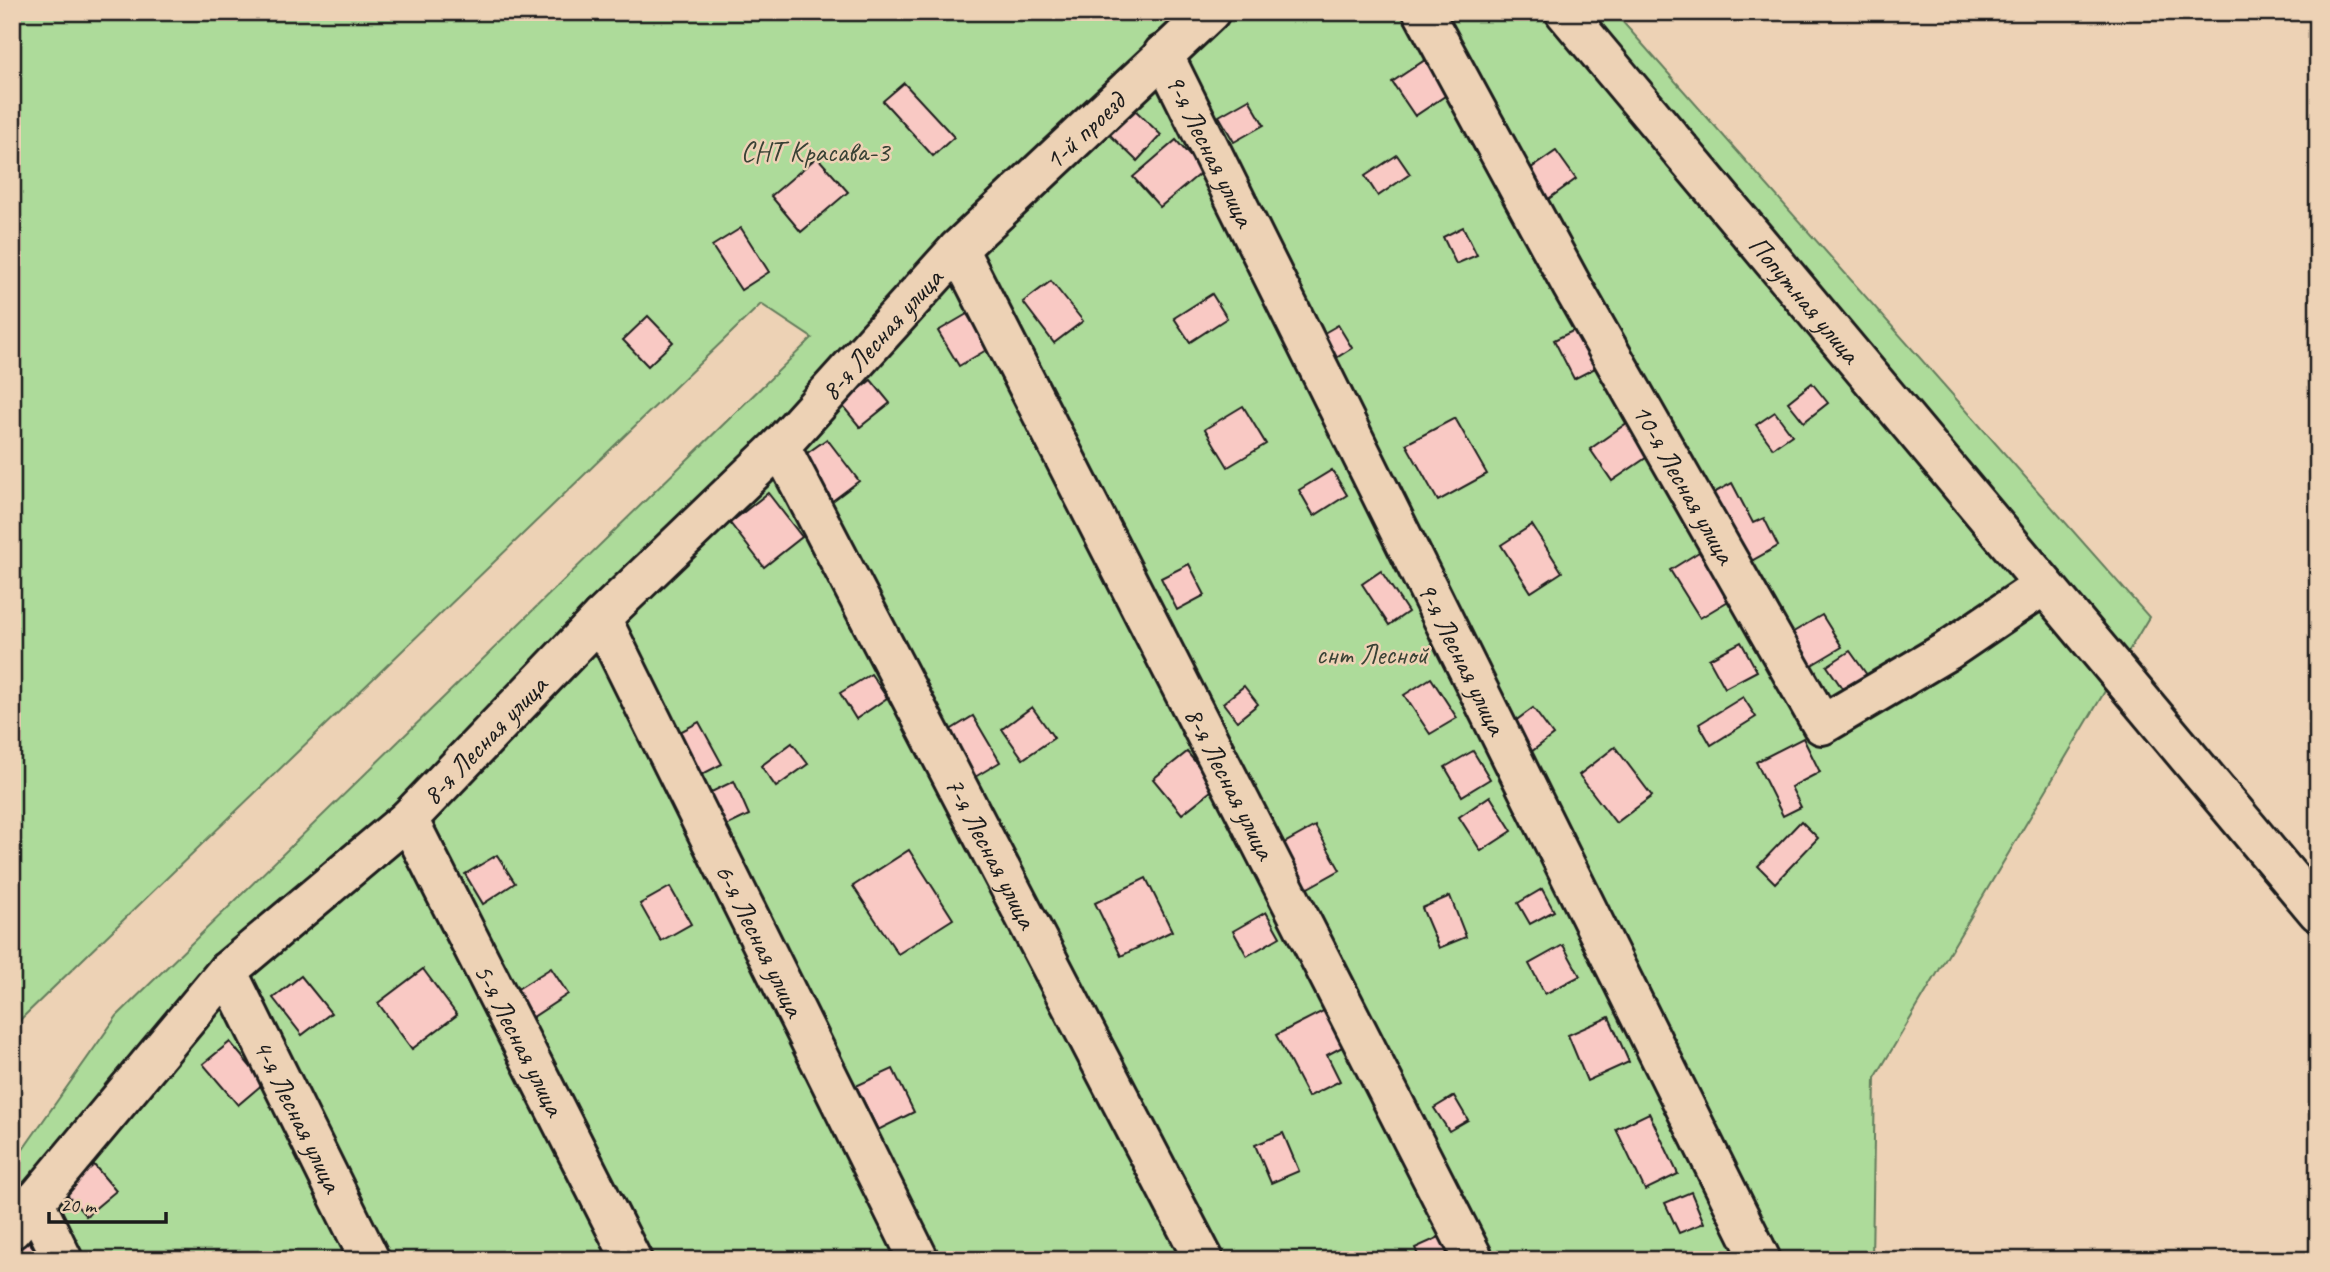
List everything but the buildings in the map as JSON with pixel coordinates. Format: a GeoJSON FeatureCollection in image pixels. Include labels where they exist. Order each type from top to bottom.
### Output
{"type":"FeatureCollection","features":[{"type":"Feature","properties":{"kind":"street","name":"1-й проезд"},"geometry":{"type":"LineString","coordinates":[[958,248],[1210,12]]}},
{"type":"Feature","properties":{"kind":"street","name":"10-я Лесная улица"},"geometry":{"type":"LineString","coordinates":[[1423,12],[1572,286],[1822,725],[1947,652],[2045,586]]}},
{"type":"Feature","properties":{"kind":"street","name":"Попутная улица"},"geometry":{"type":"LineString","coordinates":[[1565,12],[2318,912]]}},
{"type":"Feature","properties":{"kind":"street","name":"9-я Лесная улица"},"geometry":{"type":"LineString","coordinates":[[1163,54],[1762,1260]]}},
{"type":"Feature","properties":{"kind":"street","name":"8-я Лесная улица"},"geometry":{"type":"LineString","coordinates":[[23,1215],[227,971],[408,819],[601,618],[780,446],[958,248],[1474,1260]]}},
{"type":"Feature","properties":{"kind":"street","name":"7-я Лесная улица"},"geometry":{"type":"LineString","coordinates":[[780,446],[1204,1260]]}},
{"type":"Feature","properties":{"kind":"street","name":"6-я Лесная улица"},"geometry":{"type":"LineString","coordinates":[[601,618],[919,1260]]}},
{"type":"Feature","properties":{"kind":"street","name":"5-я Лесная улица"},"geometry":{"type":"LineString","coordinates":[[408,819],[632,1260]]}},
{"type":"Feature","properties":{"kind":"street","name":"4-я Лесная улица"},"geometry":{"type":"LineString","coordinates":[[227,971],[370,1260]]}},
{"type":"Feature","properties":{"kind":"street"},"geometry":{"type":"LineString","coordinates":[[23,1215],[63,1260]]}},
{"type":"Feature","properties":{"kind":"green space","name":"снт Лесной"},"geometry":{"type":"Polygon","coordinates":[[[12,12],[1614,12],[2149,617],[1875,1078],[1872,1260],[12,1260],[12,1165],[117,1016],[812,338],[761,304],[22,1018],[12,1032],[12,12]]]}},
{"type":"Feature","properties":{"kind":"park label","name":"СНТ Красава-3"},"geometry":{"type":"Point","coordinates":[815,151]}}]}
